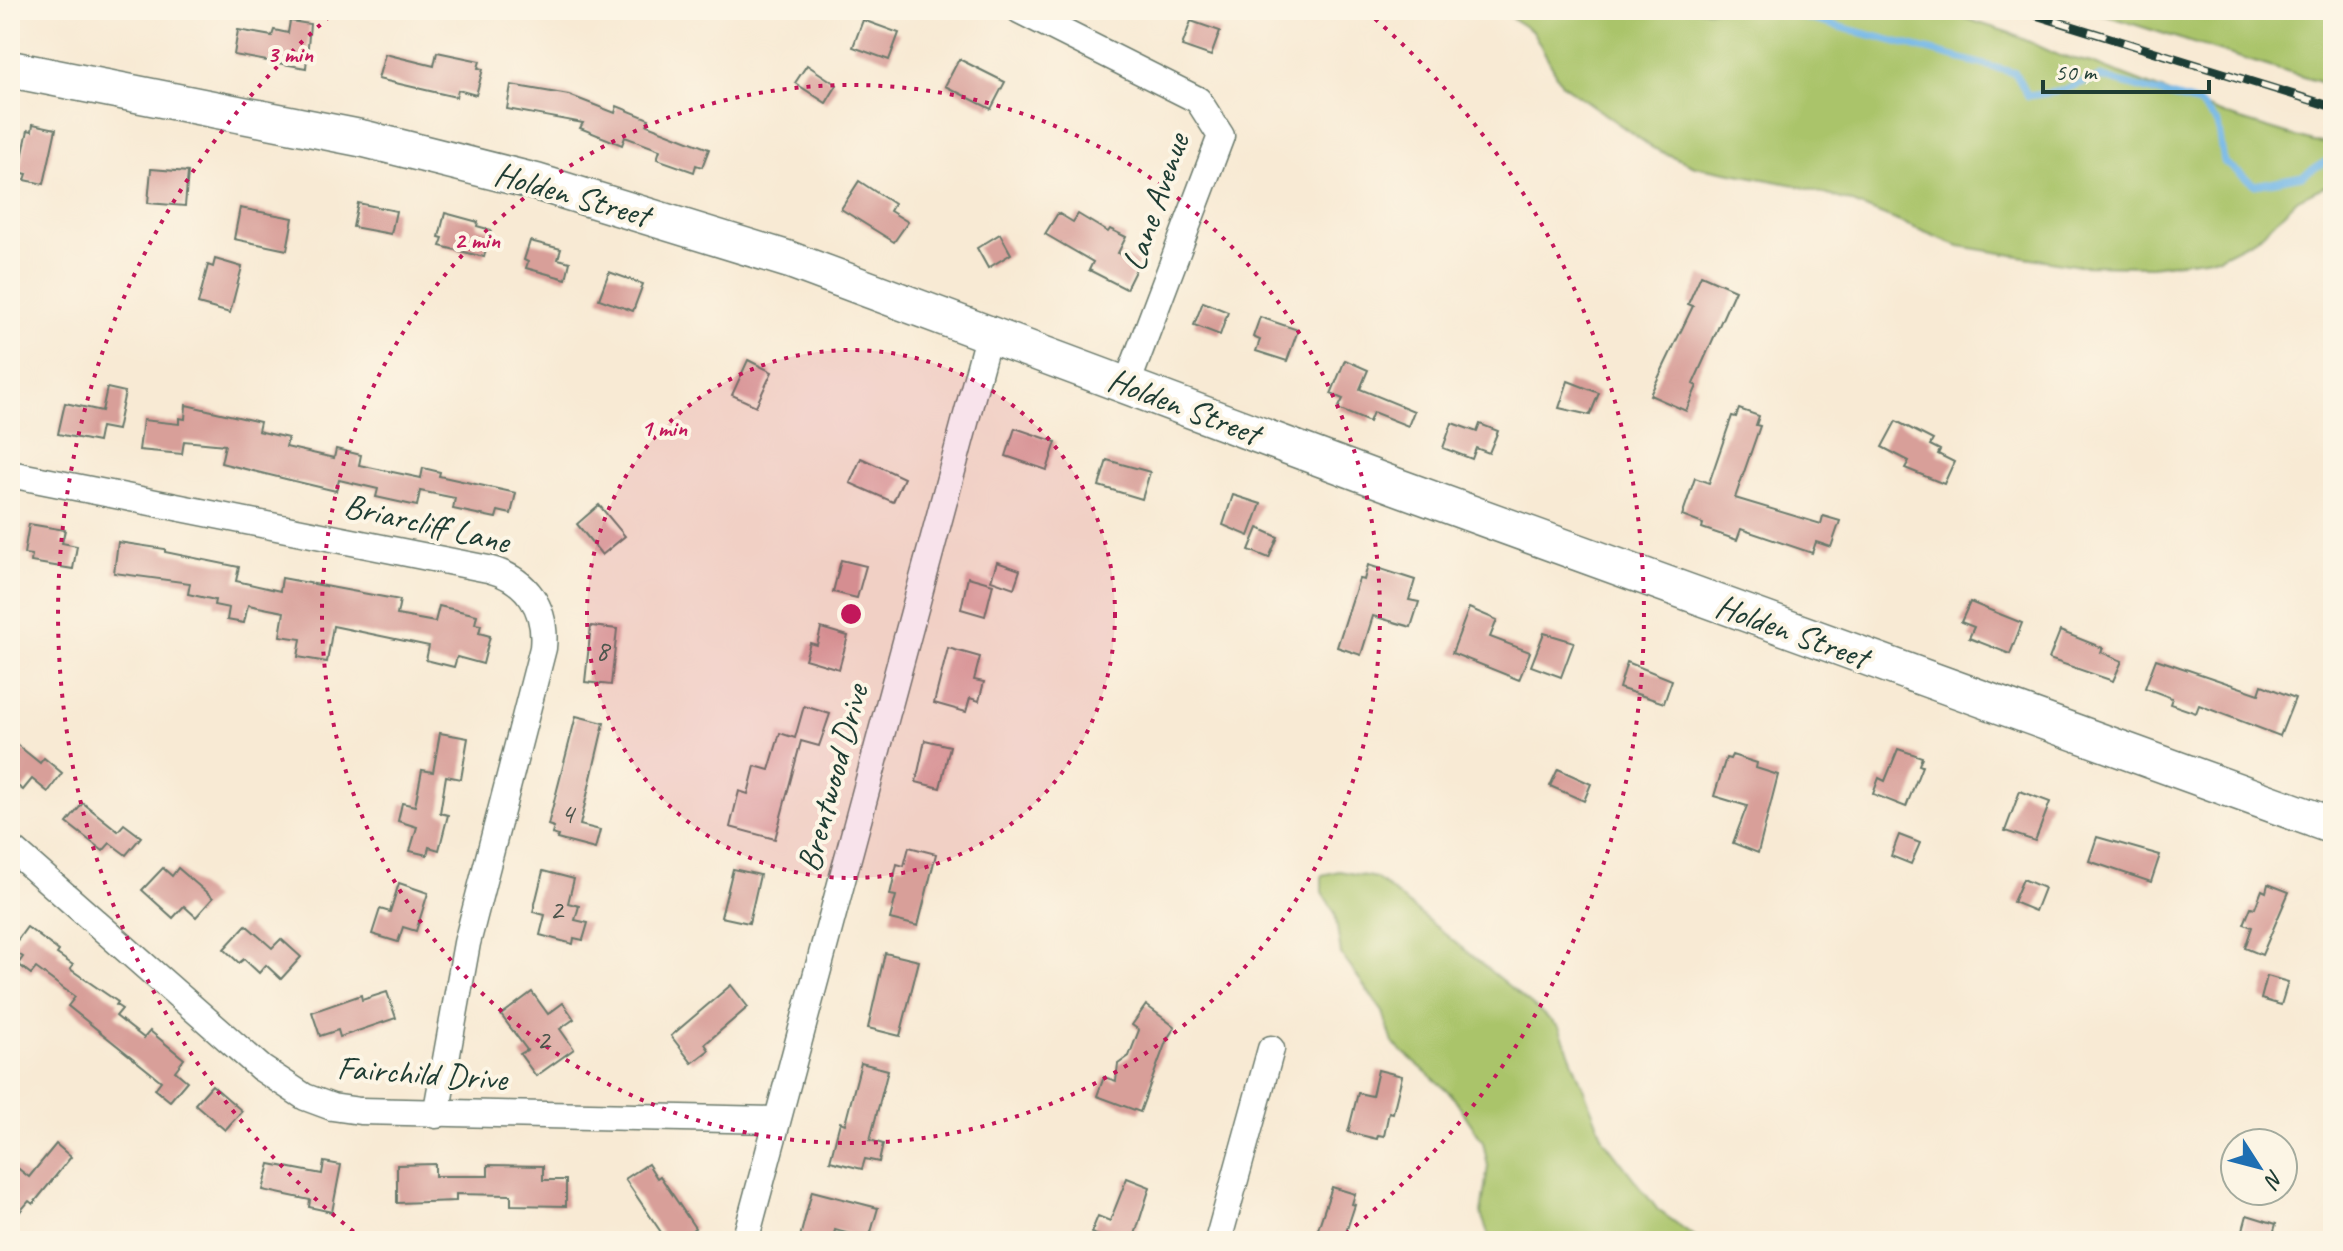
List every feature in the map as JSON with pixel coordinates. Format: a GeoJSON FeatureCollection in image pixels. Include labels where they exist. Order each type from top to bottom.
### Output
{"type":"FeatureCollection","features":[{"type":"Feature","properties":{"kind":"main road","name":"Holden Street"},"geometry":{"type":"LineString","coordinates":[[10,69],[365,139],[536,182],[790,260],[1412,493],[2333,826]]}},
{"type":"Feature","properties":{"kind":"street","name":"Lane Avenue"},"geometry":{"type":"LineString","coordinates":[[1019,10],[1198,100],[1221,136],[1127,384]]}},
{"type":"Feature","properties":{"kind":"street","name":"Brentwood Drive"},"geometry":{"type":"LineString","coordinates":[[745,1241],[989,333]]}},
{"type":"Feature","properties":{"kind":"street","name":"Briarcliff Lane"},"geometry":{"type":"LineString","coordinates":[[10,474],[488,569],[519,581],[538,606],[544,632],[543,648],[467,943],[436,1115]]}},
{"type":"Feature","properties":{"kind":"street","name":"Fairchild Drive"},"geometry":{"type":"LineString","coordinates":[[10,847],[261,1068],[292,1089],[332,1107],[436,1115],[777,1120]]}},
{"type":"Feature","properties":{"kind":"street"},"geometry":{"type":"LineString","coordinates":[[1218,1241],[1271,1049]]}},
{"type":"Feature","properties":{"kind":"green space"},"geometry":{"type":"Polygon","coordinates":[[[1500,10],[1939,10],[2010,33],[2060,56],[2092,63],[2231,117],[2313,142],[2333,144],[2333,182],[2298,199],[2257,238],[2219,257],[2151,266],[2074,265],[1959,246],[1848,201],[1795,185],[1695,166],[1653,148],[1562,84],[1533,32],[1500,10]]]}},
{"type":"Feature","properties":{"kind":"green space"},"geometry":{"type":"Polygon","coordinates":[[[2088,10],[2333,10],[2333,86],[2241,58],[2088,10]]]}},
{"type":"Feature","properties":{"kind":"green space"},"geometry":{"type":"Polygon","coordinates":[[[1339,871],[1376,878],[1559,1027],[1604,1140],[1658,1210],[1701,1241],[1491,1241],[1481,1214],[1488,1166],[1483,1142],[1451,1094],[1393,1043],[1383,1012],[1341,954],[1335,913],[1322,892],[1322,875],[1339,871]]]}},
{"type":"Feature","properties":{"kind":"building"},"geometry":{"type":"Polygon","coordinates":[[[863,20],[899,33],[889,60],[853,47],[863,20]]]}},
{"type":"Feature","properties":{"kind":"building"},"geometry":{"type":"Polygon","coordinates":[[[290,21],[310,24],[306,68],[234,55],[238,30],[272,36],[274,30],[288,33],[290,21]]]}},
{"type":"Feature","properties":{"kind":"building"},"geometry":{"type":"Polygon","coordinates":[[[1191,21],[1220,31],[1211,56],[1182,46],[1191,21]]]}},
{"type":"Feature","properties":{"kind":"building"},"geometry":{"type":"Polygon","coordinates":[[[437,52],[480,61],[478,68],[483,69],[476,95],[458,90],[456,97],[378,79],[385,54],[434,66],[437,52]]]}},
{"type":"Feature","properties":{"kind":"building"},"geometry":{"type":"Polygon","coordinates":[[[959,59],[1005,82],[991,109],[945,86],[959,59]]]}},
{"type":"Feature","properties":{"kind":"building"},"geometry":{"type":"Polygon","coordinates":[[[807,65],[837,85],[826,103],[795,83],[807,65]]]}},
{"type":"Feature","properties":{"kind":"building"},"geometry":{"type":"Polygon","coordinates":[[[511,85],[569,95],[615,113],[617,106],[649,119],[647,125],[709,149],[702,167],[696,165],[694,172],[657,159],[660,150],[625,137],[622,145],[580,128],[583,123],[507,109],[511,85]]]}},
{"type":"Feature","properties":{"kind":"building"},"geometry":{"type":"Polygon","coordinates":[[[33,124],[56,129],[44,184],[25,180],[27,174],[19,172],[28,130],[32,131],[33,124]]]}},
{"type":"Feature","properties":{"kind":"building"},"geometry":{"type":"Polygon","coordinates":[[[151,169],[188,172],[185,206],[148,203],[151,169]]]}},
{"type":"Feature","properties":{"kind":"building"},"geometry":{"type":"Polygon","coordinates":[[[859,181],[894,204],[890,211],[908,222],[894,242],[841,209],[859,181]]]}},
{"type":"Feature","properties":{"kind":"building"},"geometry":{"type":"Polygon","coordinates":[[[358,203],[396,211],[391,234],[353,227],[358,203]]]}},
{"type":"Feature","properties":{"kind":"building"},"geometry":{"type":"Polygon","coordinates":[[[240,208],[293,218],[287,250],[234,239],[240,208]]]}},
{"type":"Feature","properties":{"kind":"building"},"geometry":{"type":"Polygon","coordinates":[[[445,213],[478,222],[477,226],[491,230],[484,257],[440,246],[445,213]]]}},
{"type":"Feature","properties":{"kind":"building"},"geometry":{"type":"Polygon","coordinates":[[[1058,213],[1073,222],[1078,214],[1108,232],[1110,229],[1126,237],[1118,253],[1139,263],[1126,289],[1089,270],[1093,262],[1045,234],[1058,213]]]}},
{"type":"Feature","properties":{"kind":"building"},"geometry":{"type":"Polygon","coordinates":[[[1000,234],[1011,254],[988,268],[977,248],[1000,234]]]}},
{"type":"Feature","properties":{"kind":"building"},"geometry":{"type":"Polygon","coordinates":[[[530,241],[561,249],[558,259],[570,262],[566,279],[526,268],[528,262],[524,260],[530,241]]]}},
{"type":"Feature","properties":{"kind":"building"},"geometry":{"type":"Polygon","coordinates":[[[215,259],[242,267],[230,313],[198,304],[208,265],[213,267],[215,259]]]}},
{"type":"Feature","properties":{"kind":"building"},"geometry":{"type":"Polygon","coordinates":[[[609,272],[643,284],[633,311],[599,299],[609,272]]]}},
{"type":"Feature","properties":{"kind":"building"},"geometry":{"type":"Polygon","coordinates":[[[1701,275],[1735,290],[1693,384],[1697,386],[1686,411],[1650,395],[1693,306],[1688,304],[1701,275]]]}},
{"type":"Feature","properties":{"kind":"building"},"geometry":{"type":"Polygon","coordinates":[[[1203,302],[1228,312],[1220,335],[1194,325],[1203,302]]]}},
{"type":"Feature","properties":{"kind":"building"},"geometry":{"type":"Polygon","coordinates":[[[1260,317],[1298,330],[1287,361],[1256,351],[1260,340],[1253,337],[1260,317]]]}},
{"type":"Feature","properties":{"kind":"building"},"geometry":{"type":"Polygon","coordinates":[[[748,360],[772,372],[756,406],[732,395],[748,360]]]}},
{"type":"Feature","properties":{"kind":"building"},"geometry":{"type":"Polygon","coordinates":[[[1345,360],[1368,370],[1360,389],[1414,411],[1408,426],[1373,412],[1369,422],[1338,409],[1343,399],[1331,394],[1345,360]]]}},
{"type":"Feature","properties":{"kind":"building"},"geometry":{"type":"Polygon","coordinates":[[[1568,381],[1599,393],[1590,415],[1559,408],[1568,381]]]}},
{"type":"Feature","properties":{"kind":"building"},"geometry":{"type":"Polygon","coordinates":[[[107,388],[125,392],[117,430],[101,427],[98,442],[58,434],[65,403],[102,411],[107,388]]]}},
{"type":"Feature","properties":{"kind":"building"},"geometry":{"type":"Polygon","coordinates":[[[186,405],[260,422],[258,431],[288,438],[286,447],[334,458],[336,449],[361,455],[359,465],[421,478],[423,468],[440,472],[439,476],[516,493],[511,514],[498,511],[496,518],[453,509],[455,498],[420,491],[417,506],[376,497],[378,489],[339,480],[336,491],[294,481],[221,463],[225,445],[184,441],[182,454],[139,450],[143,420],[179,424],[179,418],[185,419],[186,405]]]}},
{"type":"Feature","properties":{"kind":"building"},"geometry":{"type":"Polygon","coordinates":[[[1739,409],[1759,416],[1756,425],[1760,426],[1735,498],[1821,524],[1823,516],[1840,521],[1831,547],[1816,542],[1812,553],[1741,529],[1737,540],[1702,528],[1703,524],[1682,516],[1695,478],[1709,483],[1732,416],[1736,417],[1739,409]]]}},
{"type":"Feature","properties":{"kind":"building"},"geometry":{"type":"Polygon","coordinates":[[[1896,421],[1933,440],[1930,445],[1940,450],[1938,454],[1954,462],[1944,484],[1905,468],[1909,461],[1882,447],[1896,421]]]}},
{"type":"Feature","properties":{"kind":"building"},"geometry":{"type":"Polygon","coordinates":[[[1452,423],[1477,432],[1480,424],[1498,431],[1489,453],[1476,448],[1472,459],[1443,448],[1452,423]]]}},
{"type":"Feature","properties":{"kind":"building"},"geometry":{"type":"Polygon","coordinates":[[[1015,428],[1056,442],[1047,470],[1006,456],[1015,428]]]}},
{"type":"Feature","properties":{"kind":"building"},"geometry":{"type":"Polygon","coordinates":[[[861,458],[904,478],[893,502],[850,483],[861,458]]]}},
{"type":"Feature","properties":{"kind":"building"},"geometry":{"type":"Polygon","coordinates":[[[1107,460],[1150,472],[1142,499],[1099,486],[1107,460]]]}},
{"type":"Feature","properties":{"kind":"building"},"geometry":{"type":"Polygon","coordinates":[[[1233,495],[1261,504],[1249,536],[1223,525],[1233,495]]]}},
{"type":"Feature","properties":{"kind":"building"},"geometry":{"type":"Polygon","coordinates":[[[599,505],[625,536],[602,555],[577,524],[599,505]]]}},
{"type":"Feature","properties":{"kind":"building"},"geometry":{"type":"Polygon","coordinates":[[[29,524],[65,530],[62,543],[77,546],[73,569],[31,562],[32,555],[24,554],[29,524]]]}},
{"type":"Feature","properties":{"kind":"building"},"geometry":{"type":"Polygon","coordinates":[[[1258,528],[1278,537],[1269,558],[1249,550],[1258,528]]]}},
{"type":"Feature","properties":{"kind":"building"},"geometry":{"type":"Polygon","coordinates":[[[118,542],[165,549],[165,552],[239,567],[236,581],[280,591],[282,578],[400,600],[397,615],[435,622],[439,606],[477,615],[475,624],[481,625],[479,633],[490,636],[483,664],[457,657],[454,667],[426,660],[429,646],[333,626],[327,662],[298,657],[301,639],[280,636],[284,612],[248,605],[244,623],[227,620],[229,608],[214,605],[215,600],[188,594],[190,583],[114,573],[118,542]]]}},
{"type":"Feature","properties":{"kind":"building"},"geometry":{"type":"Polygon","coordinates":[[[841,560],[866,566],[857,598],[833,592],[841,560]]]}},
{"type":"Feature","properties":{"kind":"building"},"geometry":{"type":"Polygon","coordinates":[[[997,562],[1020,570],[1014,588],[991,580],[997,562]]]}},
{"type":"Feature","properties":{"kind":"building"},"geometry":{"type":"Polygon","coordinates":[[[1368,565],[1415,580],[1409,600],[1419,602],[1411,627],[1373,616],[1361,655],[1337,647],[1359,579],[1364,580],[1368,565]]]}},
{"type":"Feature","properties":{"kind":"building"},"geometry":{"type":"Polygon","coordinates":[[[968,577],[993,584],[985,616],[961,609],[968,577]]]}},
{"type":"Feature","properties":{"kind":"building"},"geometry":{"type":"Polygon","coordinates":[[[1970,602],[2022,623],[2010,654],[1969,638],[1974,627],[1961,622],[1970,602]]]}},
{"type":"Feature","properties":{"kind":"building"},"geometry":{"type":"Polygon","coordinates":[[[1469,608],[1497,620],[1490,637],[1530,652],[1519,680],[1452,653],[1469,608]]]}},
{"type":"Feature","properties":{"kind":"building"},"geometry":{"type":"Polygon","coordinates":[[[591,626],[617,629],[611,685],[585,682],[591,626]]]}},
{"type":"Feature","properties":{"kind":"building"},"geometry":{"type":"Polygon","coordinates":[[[821,628],[848,636],[839,669],[805,659],[810,643],[817,645],[821,628]]]}},
{"type":"Feature","properties":{"kind":"building"},"geometry":{"type":"Polygon","coordinates":[[[2060,631],[2103,648],[2101,652],[2122,661],[2113,681],[2049,659],[2060,631]]]}},
{"type":"Feature","properties":{"kind":"building"},"geometry":{"type":"Polygon","coordinates":[[[1544,633],[1574,642],[1561,677],[1531,666],[1544,633]]]}},
{"type":"Feature","properties":{"kind":"building"},"geometry":{"type":"Polygon","coordinates":[[[948,648],[980,657],[974,680],[984,682],[979,701],[970,698],[966,712],[934,703],[948,648]]]}},
{"type":"Feature","properties":{"kind":"building"},"geometry":{"type":"Polygon","coordinates":[[[2156,659],[2259,694],[2262,685],[2295,698],[2280,736],[2199,705],[2196,713],[2170,704],[2172,698],[2145,688],[2156,659]]]}},
{"type":"Feature","properties":{"kind":"building"},"geometry":{"type":"Polygon","coordinates":[[[1627,662],[1672,680],[1664,703],[1619,688],[1627,662]]]}},
{"type":"Feature","properties":{"kind":"building"},"geometry":{"type":"Polygon","coordinates":[[[804,706],[830,714],[819,746],[801,741],[775,839],[730,827],[739,791],[748,794],[755,766],[769,770],[780,733],[795,738],[804,706]]]}},
{"type":"Feature","properties":{"kind":"building"},"geometry":{"type":"Polygon","coordinates":[[[576,716],[604,723],[580,825],[600,830],[595,849],[557,839],[558,836],[552,834],[554,827],[548,825],[576,716]]]}},
{"type":"Feature","properties":{"kind":"building"},"geometry":{"type":"Polygon","coordinates":[[[440,733],[468,738],[461,779],[446,776],[440,813],[448,815],[439,850],[429,847],[427,855],[410,851],[417,827],[398,821],[402,803],[415,806],[422,770],[433,772],[440,733]]]}},
{"type":"Feature","properties":{"kind":"building"},"geometry":{"type":"Polygon","coordinates":[[[10,739],[40,763],[44,758],[62,773],[48,792],[32,779],[23,790],[10,780],[10,739]]]}},
{"type":"Feature","properties":{"kind":"building"},"geometry":{"type":"Polygon","coordinates":[[[925,740],[950,746],[940,788],[916,782],[925,740]]]}},
{"type":"Feature","properties":{"kind":"building"},"geometry":{"type":"Polygon","coordinates":[[[1898,749],[1922,757],[1919,765],[1922,766],[1906,807],[1873,794],[1879,778],[1885,781],[1898,749]]]}},
{"type":"Feature","properties":{"kind":"building"},"geometry":{"type":"Polygon","coordinates":[[[1732,755],[1757,763],[1756,768],[1778,775],[1758,853],[1733,843],[1747,806],[1714,796],[1726,758],[1730,759],[1732,755]]]}},
{"type":"Feature","properties":{"kind":"building"},"geometry":{"type":"Polygon","coordinates":[[[1558,769],[1591,784],[1584,801],[1550,786],[1558,769]]]}},
{"type":"Feature","properties":{"kind":"building"},"geometry":{"type":"Polygon","coordinates":[[[2020,791],[2050,802],[2035,841],[2005,831],[2020,791]]]}},
{"type":"Feature","properties":{"kind":"building"},"geometry":{"type":"Polygon","coordinates":[[[83,803],[118,831],[124,824],[141,837],[126,855],[110,843],[103,851],[67,823],[83,803]]]}},
{"type":"Feature","properties":{"kind":"building"},"geometry":{"type":"Polygon","coordinates":[[[1899,835],[1920,843],[1911,864],[1891,856],[1899,835]]]}},
{"type":"Feature","properties":{"kind":"building"},"geometry":{"type":"Polygon","coordinates":[[[2097,837],[2160,855],[2151,882],[2089,861],[2097,837]]]}},
{"type":"Feature","properties":{"kind":"building"},"geometry":{"type":"Polygon","coordinates":[[[909,847],[936,854],[918,926],[890,919],[896,896],[890,895],[897,864],[904,866],[909,847]]]}},
{"type":"Feature","properties":{"kind":"building"},"geometry":{"type":"Polygon","coordinates":[[[163,868],[172,876],[178,868],[213,898],[196,917],[184,906],[173,918],[142,890],[163,868]]]}},
{"type":"Feature","properties":{"kind":"building"},"geometry":{"type":"Polygon","coordinates":[[[733,869],[760,875],[749,923],[721,917],[733,869]]]}},
{"type":"Feature","properties":{"kind":"building"},"geometry":{"type":"Polygon","coordinates":[[[543,871],[574,879],[568,903],[579,906],[575,920],[588,923],[583,940],[574,938],[573,944],[540,935],[545,915],[533,912],[543,871]]]}},
{"type":"Feature","properties":{"kind":"building"},"geometry":{"type":"Polygon","coordinates":[[[2023,879],[2044,888],[2035,911],[2013,902],[2023,879]]]}},
{"type":"Feature","properties":{"kind":"building"},"geometry":{"type":"Polygon","coordinates":[[[399,883],[428,893],[416,931],[403,927],[398,942],[372,934],[380,909],[390,912],[399,883]]]}},
{"type":"Feature","properties":{"kind":"building"},"geometry":{"type":"Polygon","coordinates":[[[2268,884],[2289,892],[2262,955],[2245,948],[2252,927],[2244,924],[2251,907],[2255,908],[2262,890],[2266,892],[2268,884]]]}},
{"type":"Feature","properties":{"kind":"building"},"geometry":{"type":"Polygon","coordinates":[[[246,925],[272,948],[281,939],[301,957],[281,979],[266,965],[259,973],[244,959],[239,963],[224,949],[246,925]]]}},
{"type":"Feature","properties":{"kind":"building"},"geometry":{"type":"Polygon","coordinates":[[[27,927],[59,951],[57,954],[73,965],[70,969],[118,1002],[116,1005],[122,1009],[116,1016],[144,1038],[150,1031],[184,1059],[175,1071],[187,1081],[170,1101],[155,1089],[161,1081],[68,1006],[75,997],[36,968],[31,974],[18,964],[23,957],[11,949],[27,927]]]}},
{"type":"Feature","properties":{"kind":"building"},"geometry":{"type":"Polygon","coordinates":[[[885,953],[919,961],[900,1036],[868,1028],[885,953]]]}},
{"type":"Feature","properties":{"kind":"building"},"geometry":{"type":"Polygon","coordinates":[[[2267,976],[2288,982],[2281,1005],[2261,999],[2267,976]]]}},
{"type":"Feature","properties":{"kind":"building"},"geometry":{"type":"Polygon","coordinates":[[[731,985],[748,1007],[705,1044],[709,1050],[692,1063],[671,1036],[731,985]]]}},
{"type":"Feature","properties":{"kind":"building"},"geometry":{"type":"Polygon","coordinates":[[[387,992],[396,1018],[340,1037],[338,1030],[320,1036],[312,1012],[361,995],[362,1000],[387,992]]]}},
{"type":"Feature","properties":{"kind":"building"},"geometry":{"type":"Polygon","coordinates":[[[532,992],[548,1014],[563,1003],[574,1019],[560,1029],[574,1049],[536,1076],[520,1054],[527,1050],[501,1015],[532,992]]]}},
{"type":"Feature","properties":{"kind":"building"},"geometry":{"type":"Polygon","coordinates":[[[1146,1005],[1175,1027],[1167,1039],[1140,1112],[1097,1096],[1104,1077],[1116,1081],[1118,1064],[1129,1056],[1139,1030],[1132,1025],[1146,1005]]]}},
{"type":"Feature","properties":{"kind":"building"},"geometry":{"type":"Polygon","coordinates":[[[861,1063],[888,1070],[870,1140],[883,1144],[879,1162],[865,1159],[862,1169],[830,1161],[840,1122],[845,1124],[861,1063]]]}},
{"type":"Feature","properties":{"kind":"building"},"geometry":{"type":"Polygon","coordinates":[[[1378,1070],[1402,1076],[1384,1136],[1378,1135],[1377,1139],[1348,1132],[1358,1093],[1372,1096],[1378,1070]]]}},
{"type":"Feature","properties":{"kind":"building"},"geometry":{"type":"Polygon","coordinates":[[[212,1085],[242,1111],[225,1130],[195,1104],[212,1085]]]}},
{"type":"Feature","properties":{"kind":"building"},"geometry":{"type":"Polygon","coordinates":[[[56,1144],[71,1157],[33,1204],[29,1201],[10,1223],[10,1162],[29,1177],[56,1144]]]}},
{"type":"Feature","properties":{"kind":"building"},"geometry":{"type":"Polygon","coordinates":[[[324,1162],[341,1165],[332,1212],[309,1207],[310,1200],[263,1190],[270,1164],[322,1174],[324,1162]]]}},
{"type":"Feature","properties":{"kind":"building"},"geometry":{"type":"Polygon","coordinates":[[[435,1164],[435,1176],[488,1176],[488,1165],[543,1166],[543,1180],[566,1180],[566,1206],[511,1205],[511,1195],[456,1194],[456,1201],[397,1203],[397,1165],[435,1164]]]}},
{"type":"Feature","properties":{"kind":"building"},"geometry":{"type":"Polygon","coordinates":[[[648,1164],[657,1178],[660,1176],[695,1228],[676,1241],[667,1241],[625,1179],[648,1164]]]}},
{"type":"Feature","properties":{"kind":"building"},"geometry":{"type":"Polygon","coordinates":[[[1127,1178],[1150,1187],[1133,1241],[1114,1241],[1091,1233],[1098,1216],[1110,1221],[1127,1178]]]}},
{"type":"Feature","properties":{"kind":"building"},"geometry":{"type":"Polygon","coordinates":[[[1332,1187],[1355,1194],[1352,1204],[1355,1205],[1343,1241],[1314,1241],[1332,1187]]]}},
{"type":"Feature","properties":{"kind":"building"},"geometry":{"type":"Polygon","coordinates":[[[812,1191],[878,1208],[869,1239],[835,1230],[832,1241],[799,1241],[812,1191]]]}},
{"type":"Feature","properties":{"kind":"building"},"geometry":{"type":"Polygon","coordinates":[[[2247,1215],[2276,1224],[2271,1241],[2240,1241],[2247,1215]]]}},
{"type":"Feature","properties":{"kind":"waterway"},"geometry":{"type":"LineString","coordinates":[[1775,10],[2015,73],[2028,96],[2056,92],[2100,77],[2199,104],[2218,123],[2224,162],[2255,185],[2302,176],[2333,157]]}},
{"type":"Feature","properties":{"kind":"railway"},"geometry":{"type":"LineString","coordinates":[[2020,10],[2333,107]]}}]}
